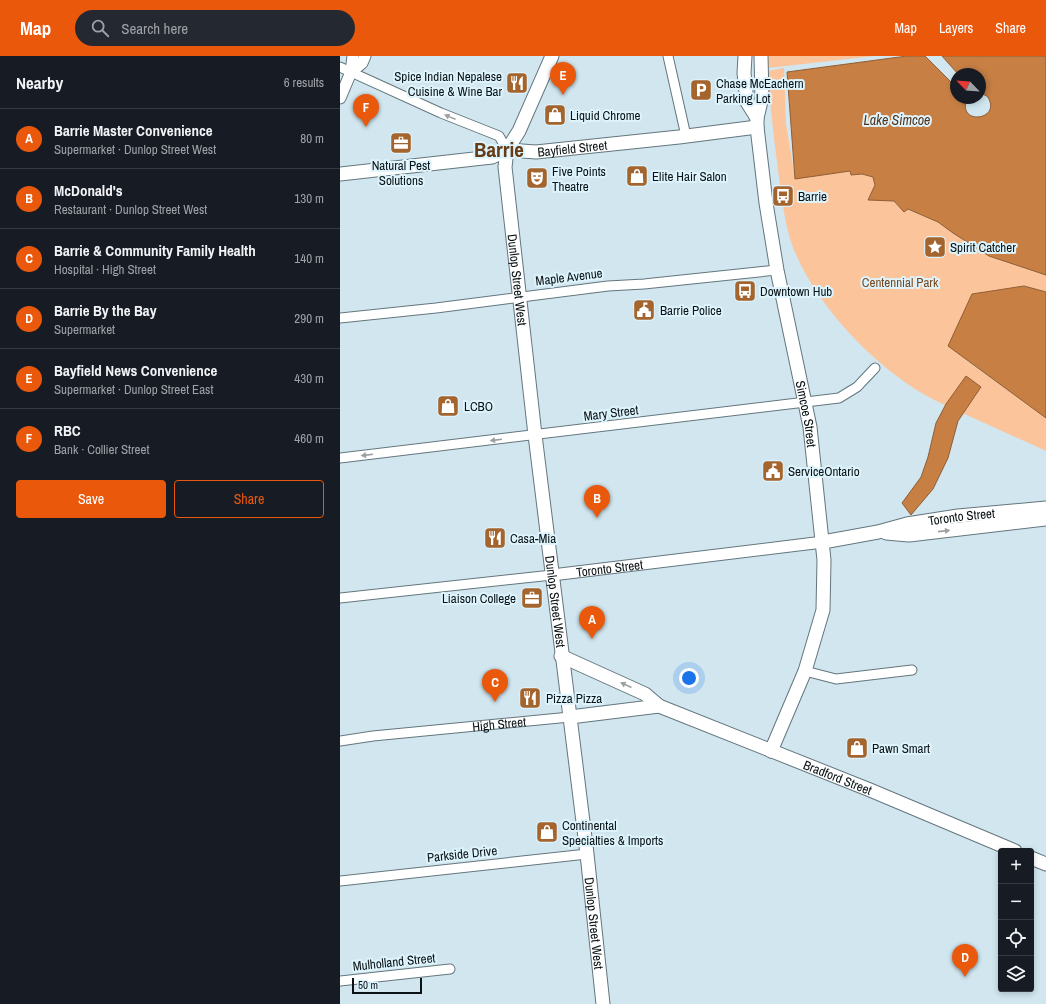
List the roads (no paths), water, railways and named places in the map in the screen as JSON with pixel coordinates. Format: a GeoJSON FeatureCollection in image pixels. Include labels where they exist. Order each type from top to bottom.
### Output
{"type":"FeatureCollection","features":[{"type":"Feature","properties":{"kind":"main road"},"geometry":{"type":"LineString","coordinates":[[507,150],[519,131],[552,56]]}},
{"type":"Feature","properties":{"kind":"main road","name":"Simcoe Street"},"geometry":{"type":"LineString","coordinates":[[744,56],[747,102],[757,123]]}},
{"type":"Feature","properties":{"kind":"main road","name":"Simcoe Street"},"geometry":{"type":"LineString","coordinates":[[760,56],[762,97],[757,123],[766,202],[777,270],[810,427],[824,560],[823,610],[805,671],[771,751]]}},
{"type":"Feature","properties":{"kind":"main road","name":"Bayfield Street"},"geometry":{"type":"LineString","coordinates":[[340,174],[492,157],[507,150],[536,152],[686,136],[757,123]]}},
{"type":"Feature","properties":{"kind":"main road","name":"Dunlop Street West"},"geometry":{"type":"LineString","coordinates":[[507,150],[505,167],[535,435],[561,656],[587,854],[603,1004]]}},
{"type":"Feature","properties":{"kind":"main road","name":"Toronto Street"},"geometry":{"type":"LineString","coordinates":[[823,542],[878,532],[907,524],[951,517],[1046,508]]}},
{"type":"Feature","properties":{"kind":"main road","name":"Toronto Street"},"geometry":{"type":"LineString","coordinates":[[878,532],[909,535],[1046,519]]}},
{"type":"Feature","properties":{"kind":"main road"},"geometry":{"type":"LineString","coordinates":[[561,656],[645,694],[659,706]]}},
{"type":"Feature","properties":{"kind":"main road","name":"High Street"},"geometry":{"type":"LineString","coordinates":[[570,717],[659,706]]}},
{"type":"Feature","properties":{"kind":"main road","name":"Bradford Street"},"geometry":{"type":"LineString","coordinates":[[659,706],[884,796],[1008,848]]}},
{"type":"Feature","properties":{"kind":"main road"},"geometry":{"type":"LineString","coordinates":[[1034,859],[1046,864]]}},
{"type":"Feature","properties":{"kind":"street"},"geometry":{"type":"LineString","coordinates":[[340,98],[351,72],[353,56]]}},
{"type":"Feature","properties":{"kind":"street"},"geometry":{"type":"LineString","coordinates":[[351,72],[362,63],[365,56]]}},
{"type":"Feature","properties":{"kind":"street"},"geometry":{"type":"LineString","coordinates":[[668,56],[686,136]]}},
{"type":"Feature","properties":{"kind":"street"},"geometry":{"type":"LineString","coordinates":[[340,67],[441,113],[499,136],[507,150]]}},
{"type":"Feature","properties":{"kind":"street","name":"Maple Avenue"},"geometry":{"type":"LineString","coordinates":[[340,318],[444,307],[520,296],[608,286],[644,284],[777,270]]}},
{"type":"Feature","properties":{"kind":"street","name":"Mary Street"},"geometry":{"type":"LineString","coordinates":[[340,458],[838,398],[857,387],[875,368]]}},
{"type":"Feature","properties":{"kind":"street","name":"Toronto Street"},"geometry":{"type":"LineString","coordinates":[[340,598],[552,575],[823,542]]}},
{"type":"Feature","properties":{"kind":"street"},"geometry":{"type":"LineString","coordinates":[[805,671],[836,679],[912,670]]}},
{"type":"Feature","properties":{"kind":"street","name":"High Street"},"geometry":{"type":"LineString","coordinates":[[340,741],[373,736],[570,717]]}},
{"type":"Feature","properties":{"kind":"street","name":"Parkside Drive"},"geometry":{"type":"LineString","coordinates":[[340,880],[587,854]]}},
{"type":"Feature","properties":{"kind":"street","name":"Mulholland Street"},"geometry":{"type":"LineString","coordinates":[[340,980],[450,969]]}},
{"type":"Feature","properties":{"kind":"water","name":"Lake Simcoe"},"geometry":{"type":"Polygon","coordinates":[[[907,56],[925,56],[950,81],[950,104],[966,104],[965,107],[968,113],[979,117],[990,111],[991,104],[986,96],[986,68],[953,68],[942,56],[1046,56],[1046,275],[989,256],[938,222],[908,209],[904,212],[894,201],[868,200],[875,185],[873,177],[862,174],[851,175],[850,171],[795,179],[787,72],[907,56]]]}},
{"type":"Feature","properties":{"kind":"water"},"geometry":{"type":"Polygon","coordinates":[[[1024,286],[1046,292],[1046,418],[948,346],[972,294],[1024,286]]]}},
{"type":"Feature","properties":{"kind":"water"},"geometry":{"type":"Polygon","coordinates":[[[966,376],[981,387],[958,421],[948,458],[933,489],[911,515],[902,503],[921,477],[928,457],[936,423],[946,404],[966,376]]]}},
{"type":"Feature","properties":{"kind":"place","name":"Spice Indian Nepalese Cuisine & Wine Bar"},"geometry":{"type":"Point","coordinates":[517,83]}},
{"type":"Feature","properties":{"kind":"place","name":"Chase McEachern Parking Lot"},"geometry":{"type":"Point","coordinates":[701,90]}},
{"type":"Feature","properties":{"kind":"place","name":"Bayfield News Convenience"},"geometry":{"type":"Point","coordinates":[563,95]}},
{"type":"Feature","properties":{"kind":"place","name":"Liquid Chrome"},"geometry":{"type":"Point","coordinates":[555,115]}},
{"type":"Feature","properties":{"kind":"place","name":"RBC"},"geometry":{"type":"Point","coordinates":[366,127]}},
{"type":"Feature","properties":{"kind":"place","name":"Natural Pest Solutions"},"geometry":{"type":"Point","coordinates":[401,143]}},
{"type":"Feature","properties":{"kind":"place","name":"Elite Hair Salon"},"geometry":{"type":"Point","coordinates":[637,176]}},
{"type":"Feature","properties":{"kind":"place","name":"Five Points Theatre"},"geometry":{"type":"Point","coordinates":[537,178]}},
{"type":"Feature","properties":{"kind":"place","name":"Barrie"},"geometry":{"type":"Point","coordinates":[783,196]}},
{"type":"Feature","properties":{"kind":"place","name":"Spirit Catcher"},"geometry":{"type":"Point","coordinates":[935,247]}},
{"type":"Feature","properties":{"kind":"place","name":"Downtown Hub"},"geometry":{"type":"Point","coordinates":[745,291]}},
{"type":"Feature","properties":{"kind":"place","name":"Barrie Police"},"geometry":{"type":"Point","coordinates":[644,310]}},
{"type":"Feature","properties":{"kind":"place","name":"LCBO"},"geometry":{"type":"Point","coordinates":[448,406]}},
{"type":"Feature","properties":{"kind":"place","name":"ServiceOntario"},"geometry":{"type":"Point","coordinates":[773,471]}},
{"type":"Feature","properties":{"kind":"place","name":"McDonald's"},"geometry":{"type":"Point","coordinates":[597,518]}},
{"type":"Feature","properties":{"kind":"place","name":"Casa-Mia"},"geometry":{"type":"Point","coordinates":[495,538]}},
{"type":"Feature","properties":{"kind":"place","name":"Liaison College"},"geometry":{"type":"Point","coordinates":[532,598]}},
{"type":"Feature","properties":{"kind":"place","name":"Barrie Master Convenience"},"geometry":{"type":"Point","coordinates":[592,639]}},
{"type":"Feature","properties":{"kind":"place","name":"Pizza Pizza"},"geometry":{"type":"Point","coordinates":[530,698]}},
{"type":"Feature","properties":{"kind":"place","name":"Barrie & Community Family Health"},"geometry":{"type":"Point","coordinates":[495,702]}},
{"type":"Feature","properties":{"kind":"place","name":"Pawn Smart"},"geometry":{"type":"Point","coordinates":[857,748]}},
{"type":"Feature","properties":{"kind":"place","name":"Continental Specialties & Imports"},"geometry":{"type":"Point","coordinates":[547,832]}},
{"type":"Feature","properties":{"kind":"place","name":"Barrie By the Bay"},"geometry":{"type":"Point","coordinates":[965,977]}},
{"type":"Feature","properties":{"kind":"district","name":"Barrie"},"geometry":{"type":"Point","coordinates":[499,149]}},
{"type":"Feature","properties":{"kind":"park label","name":"Centennial Park"},"geometry":{"type":"Point","coordinates":[900,282]}}]}
